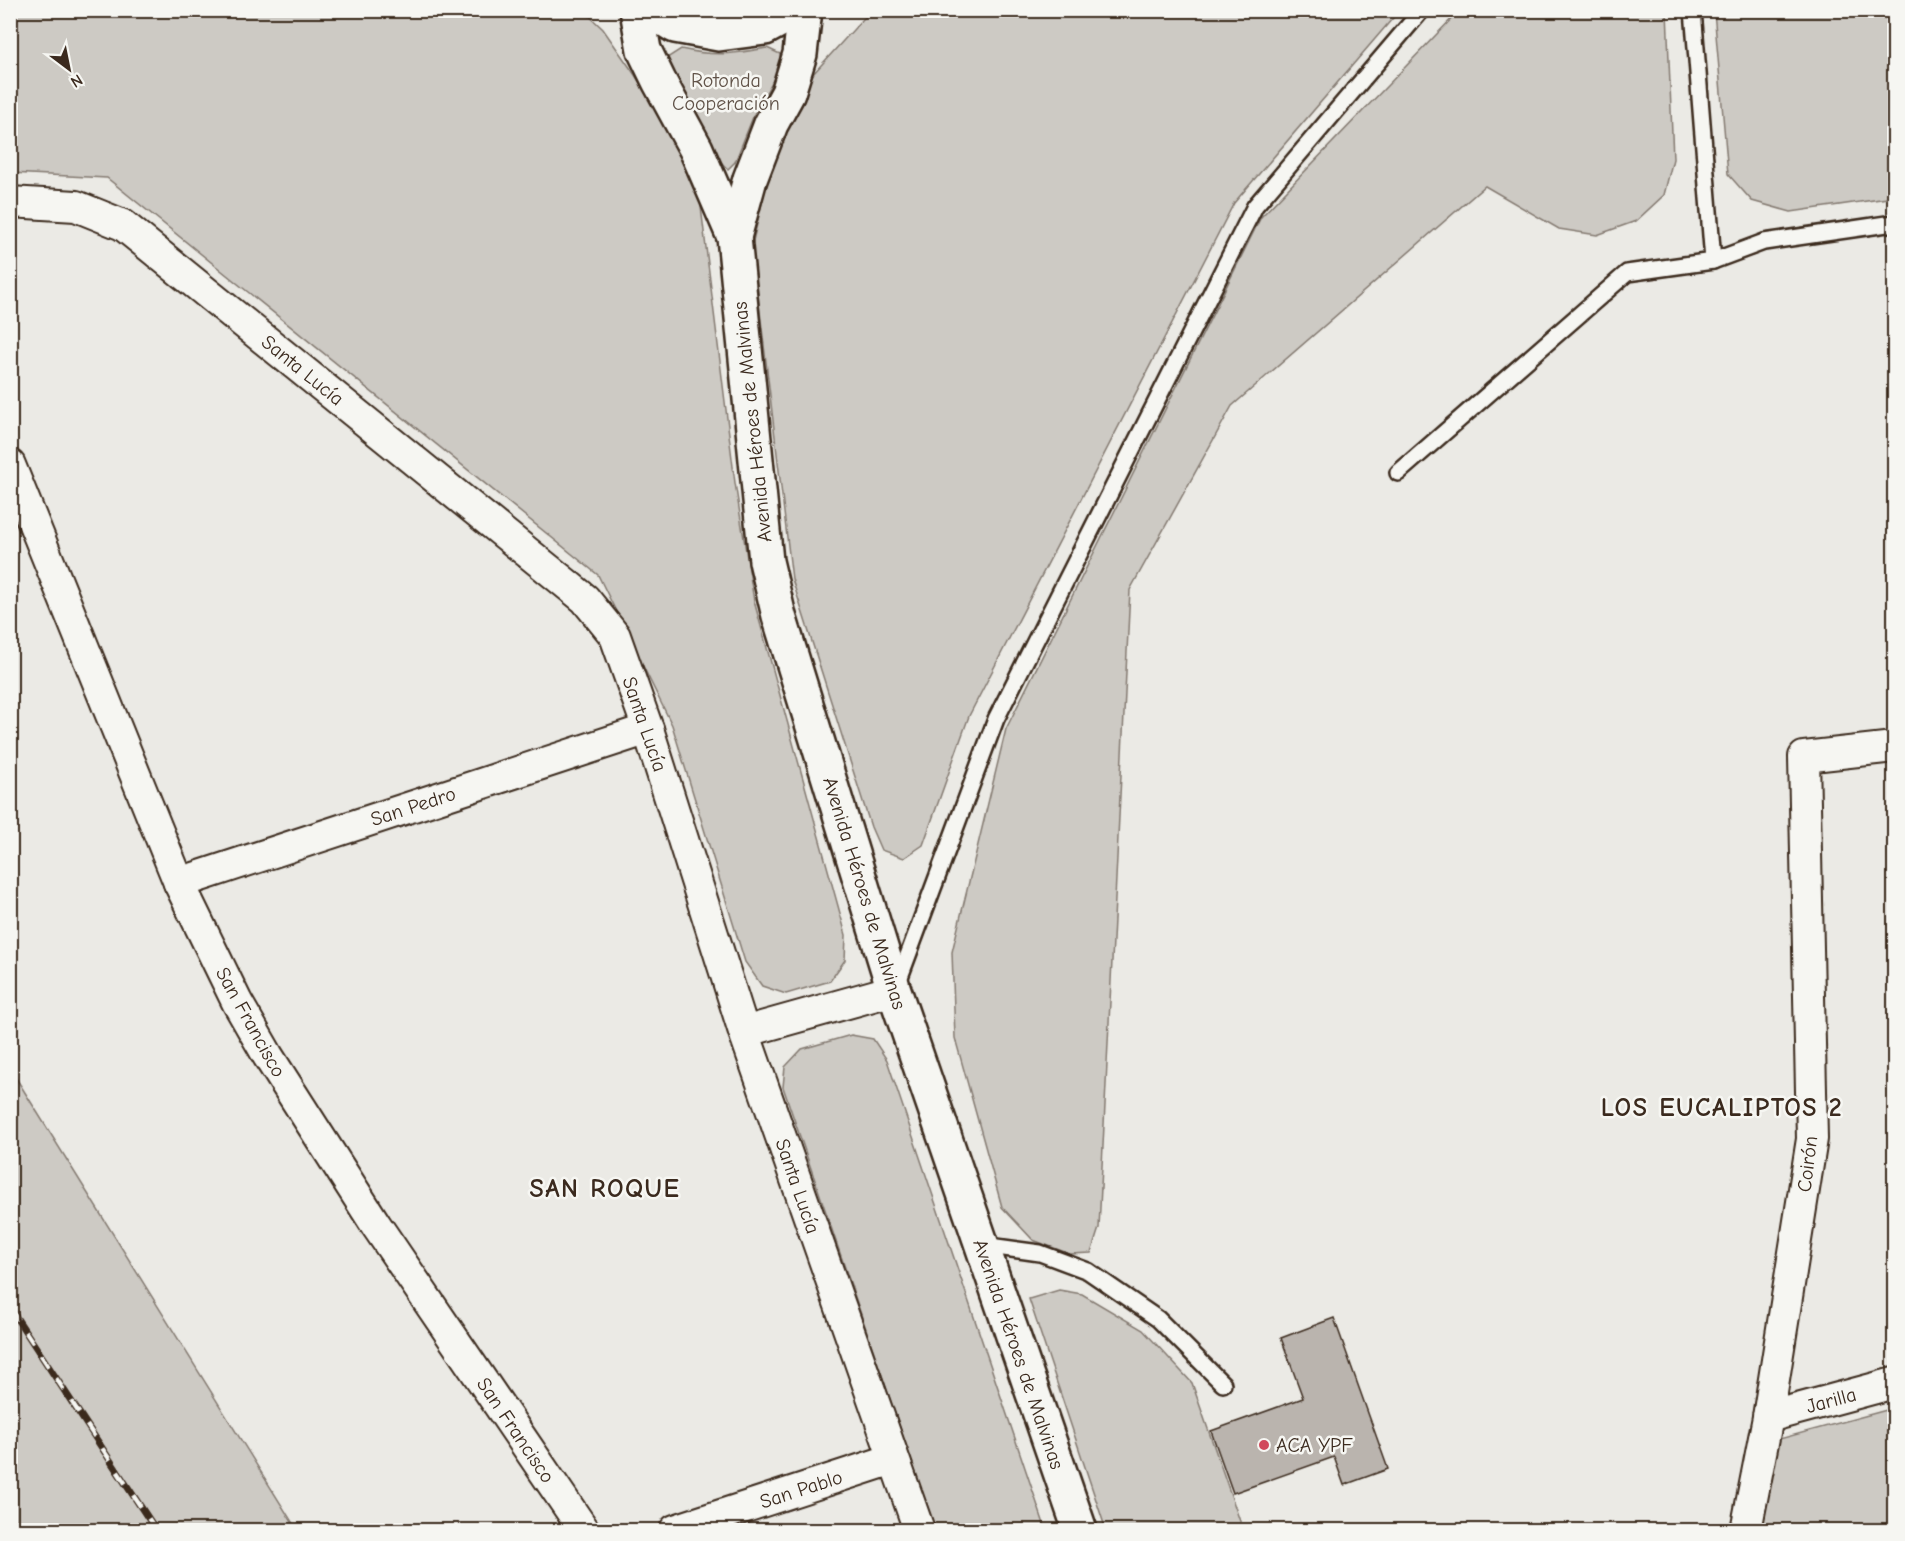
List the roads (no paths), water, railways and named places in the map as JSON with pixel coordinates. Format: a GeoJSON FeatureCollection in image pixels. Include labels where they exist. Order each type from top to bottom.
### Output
{"type":"FeatureCollection","features":[{"type":"Feature","properties":{"kind":"main road","name":"Avenida Héroes de Malvinas"},"geometry":{"type":"LineString","coordinates":[[637,10],[644,50],[696,149],[734,237],[766,561],[779,616],[894,990],[1080,1530]]}},
{"type":"Feature","properties":{"kind":"main road"},"geometry":{"type":"LineString","coordinates":[[649,10],[675,26],[719,34],[765,28],[798,10]]}},
{"type":"Feature","properties":{"kind":"main road","name":"Avenida Héroes de Malvinas"},"geometry":{"type":"LineString","coordinates":[[734,237],[754,168],[771,124],[788,93],[800,54],[805,10]]}},
{"type":"Feature","properties":{"kind":"street","name":"Santa Lucía"},"geometry":{"type":"LineString","coordinates":[[10,202],[76,206],[123,225],[585,599],[615,636],[648,729],[744,1032],[919,1530]]}},
{"type":"Feature","properties":{"kind":"street","name":"San Francisco"},"geometry":{"type":"LineString","coordinates":[[10,465],[179,883],[237,1002],[268,1056],[376,1225],[584,1530]]}},
{"type":"Feature","properties":{"kind":"street","name":"San Pedro"},"geometry":{"type":"LineString","coordinates":[[179,883],[648,729]]}},
{"type":"Feature","properties":{"kind":"street","name":"Coirón"},"geometry":{"type":"LineString","coordinates":[[1746,1530],[1768,1417],[1812,1139],[1804,757],[1894,747]]}},
{"type":"Feature","properties":{"kind":"street"},"geometry":{"type":"LineString","coordinates":[[744,1032],[894,990]]}},
{"type":"Feature","properties":{"kind":"street","name":"Jarilla"},"geometry":{"type":"LineString","coordinates":[[1768,1417],[1894,1383]]}},
{"type":"Feature","properties":{"kind":"street","name":"San Pablo"},"geometry":{"type":"LineString","coordinates":[[675,1530],[893,1460]]}},
{"type":"Feature","properties":{"kind":"lane"},"geometry":{"type":"LineString","coordinates":[[894,990],[996,719],[1255,206],[1422,10]]}},
{"type":"Feature","properties":{"kind":"lane"},"geometry":{"type":"LineString","coordinates":[[1693,10],[1713,261]]}},
{"type":"Feature","properties":{"kind":"lane"},"geometry":{"type":"LineString","coordinates":[[1398,473],[1627,273],[1713,261],[1764,242],[1894,223]]}},
{"type":"Feature","properties":{"kind":"lane"},"geometry":{"type":"LineString","coordinates":[[982,1245],[1040,1253],[1088,1271],[1158,1319],[1223,1384]]}},
{"type":"Feature","properties":{"kind":"railway"},"geometry":{"type":"LineString","coordinates":[[10,1308],[156,1530]]}},
{"type":"Feature","properties":{"kind":"place","name":"ACA YPF"},"geometry":{"type":"Point","coordinates":[1264,1445]}},
{"type":"Feature","properties":{"kind":"district","name":"LOS EUCALIPTOS 2"},"geometry":{"type":"Point","coordinates":[1722,1107]}},
{"type":"Feature","properties":{"kind":"district","name":"SAN ROQUE"},"geometry":{"type":"Point","coordinates":[605,1188]}},
{"type":"Feature","properties":{"kind":"park label","name":"Rotonda Cooperación"},"geometry":{"type":"Point","coordinates":[726,92]}}]}
